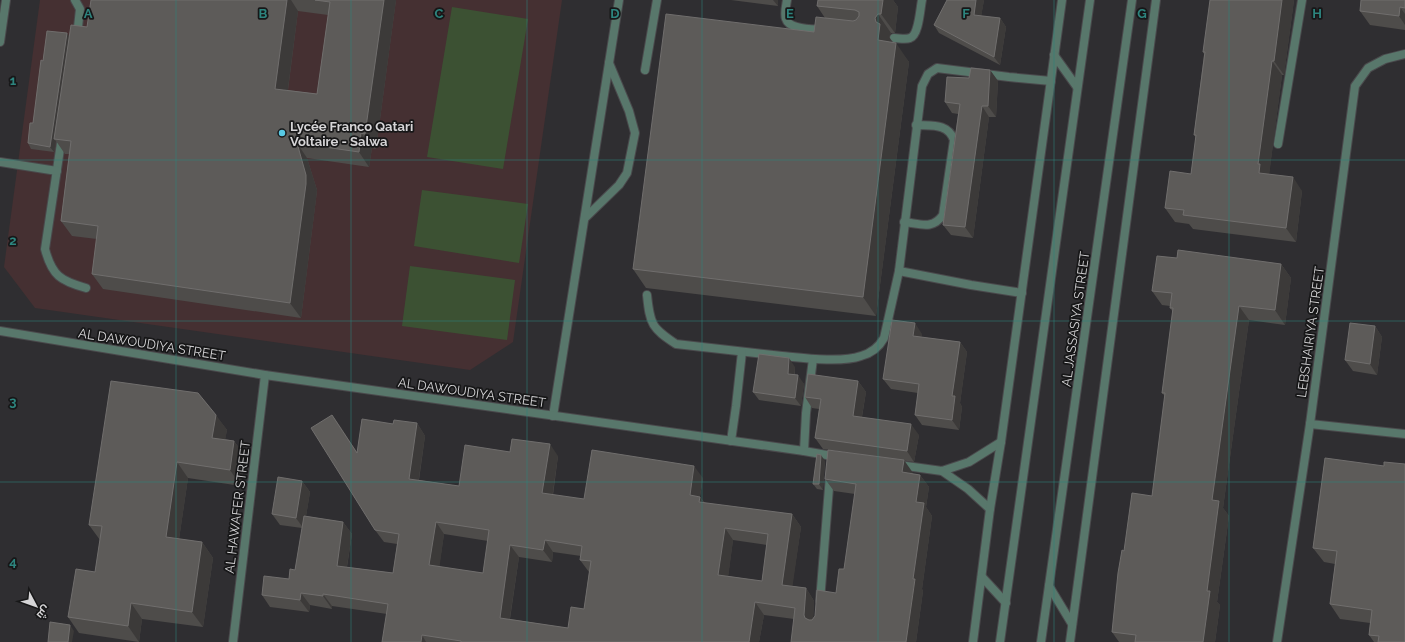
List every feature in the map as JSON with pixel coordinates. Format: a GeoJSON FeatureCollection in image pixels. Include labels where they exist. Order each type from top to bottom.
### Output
{"type":"FeatureCollection","features":[{"type":"Feature","properties":{"kind":"street"},"geometry":{"type":"LineString","coordinates":[[0,42],[6,0]]}},
{"type":"Feature","properties":{"kind":"street"},"geometry":{"type":"LineString","coordinates":[[75,0],[80,9],[76,41]]}},
{"type":"Feature","properties":{"kind":"street"},"geometry":{"type":"LineString","coordinates":[[553,416],[609,63],[617,0]]}},
{"type":"Feature","properties":{"kind":"street"},"geometry":{"type":"LineString","coordinates":[[645,70],[657,0]]}},
{"type":"Feature","properties":{"kind":"street"},"geometry":{"type":"LineString","coordinates":[[787,0],[785,18],[788,24],[795,27],[831,30]]}},
{"type":"Feature","properties":{"kind":"street"},"geometry":{"type":"LineString","coordinates":[[894,38],[908,39],[914,36],[917,29],[922,0]]}},
{"type":"Feature","properties":{"kind":"street"},"geometry":{"type":"LineString","coordinates":[[973,642],[990,509],[1001,442],[1062,0]]}},
{"type":"Feature","properties":{"kind":"street"},"geometry":{"type":"LineString","coordinates":[[1000,642],[1090,0]]}},
{"type":"Feature","properties":{"kind":"street","name":"AL JASSASIYA STREET"},"geometry":{"type":"LineString","coordinates":[[1041,642],[1132,0]]}},
{"type":"Feature","properties":{"kind":"street"},"geometry":{"type":"LineString","coordinates":[[1070,642],[1156,0]]}},
{"type":"Feature","properties":{"kind":"street"},"geometry":{"type":"LineString","coordinates":[[1278,144],[1302,0]]}},
{"type":"Feature","properties":{"kind":"street","name":"LEBSHAIRIYA STREET"},"geometry":{"type":"LineString","coordinates":[[1277,642],[1310,424],[1355,86],[1368,68],[1385,59],[1405,54]]}},
{"type":"Feature","properties":{"kind":"street"},"geometry":{"type":"LineString","coordinates":[[1054,56],[1077,87]]}},
{"type":"Feature","properties":{"kind":"street"},"geometry":{"type":"LineString","coordinates":[[585,218],[619,185],[627,173],[635,133],[630,112],[609,63]]}},
{"type":"Feature","properties":{"kind":"street"},"geometry":{"type":"LineString","coordinates":[[647,295],[652,324],[660,334],[676,344],[813,359],[861,357],[875,350],[884,338],[898,271],[916,125],[922,86],[928,74],[937,68],[1051,81]]}},
{"type":"Feature","properties":{"kind":"street"},"geometry":{"type":"LineString","coordinates":[[63,124],[45,250],[49,264],[58,276],[73,284],[86,288]]}},
{"type":"Feature","properties":{"kind":"street"},"geometry":{"type":"LineString","coordinates":[[904,222],[931,225],[938,221],[943,215],[954,140],[952,133],[945,128],[916,125]]}},
{"type":"Feature","properties":{"kind":"street"},"geometry":{"type":"LineString","coordinates":[[0,162],[57,170]]}},
{"type":"Feature","properties":{"kind":"street"},"geometry":{"type":"LineString","coordinates":[[898,271],[1022,293]]}},
{"type":"Feature","properties":{"kind":"street","name":"AL DAWOUDIYA STREET"},"geometry":{"type":"LineString","coordinates":[[0,331],[265,375],[804,450],[847,458]]}},
{"type":"Feature","properties":{"kind":"street"},"geometry":{"type":"LineString","coordinates":[[731,441],[742,352]]}},
{"type":"Feature","properties":{"kind":"street"},"geometry":{"type":"LineString","coordinates":[[804,450],[806,412],[813,359]]}},
{"type":"Feature","properties":{"kind":"street","name":"AL HAWAFER STREET"},"geometry":{"type":"LineString","coordinates":[[233,642],[265,375]]}},
{"type":"Feature","properties":{"kind":"street"},"geometry":{"type":"LineString","coordinates":[[1310,424],[1405,434]]}},
{"type":"Feature","properties":{"kind":"street"},"geometry":{"type":"LineString","coordinates":[[894,465],[942,471],[969,462],[1001,442]]}},
{"type":"Feature","properties":{"kind":"street"},"geometry":{"type":"LineString","coordinates":[[819,612],[831,456]]}},
{"type":"Feature","properties":{"kind":"street"},"geometry":{"type":"LineString","coordinates":[[942,471],[968,489],[990,509]]}},
{"type":"Feature","properties":{"kind":"street"},"geometry":{"type":"LineString","coordinates":[[982,577],[1006,603]]}},
{"type":"Feature","properties":{"kind":"street"},"geometry":{"type":"LineString","coordinates":[[1049,586],[1072,624]]}},
{"type":"Feature","properties":{"kind":"shaded area","name":"Lycée Franco Qatari Voltaire - Salwa"},"geometry":{"type":"Polygon","coordinates":[[[40,0],[562,0],[513,342],[470,370],[35,308],[4,267],[40,0]]]}},
{"type":"Feature","properties":{"kind":"green space"},"geometry":{"type":"Polygon","coordinates":[[[452,7],[528,19],[503,169],[427,157],[452,7]]]}},
{"type":"Feature","properties":{"kind":"green space"},"geometry":{"type":"Polygon","coordinates":[[[422,190],[528,204],[519,263],[414,246],[422,190]]]}},
{"type":"Feature","properties":{"kind":"green space"},"geometry":{"type":"Polygon","coordinates":[[[410,266],[515,280],[507,340],[402,326],[410,266]]]}},
{"type":"Feature","properties":{"kind":"building","name":"Lycée Franco Qatari Voltaire - Salwa"},"geometry":{"type":"Polygon","coordinates":[[[91,0],[287,0],[275,89],[317,94],[330,2],[315,0],[384,0],[365,134],[361,133],[359,152],[297,143],[306,175],[306,184],[290,303],[92,274],[98,226],[61,221],[71,141],[54,139],[71,25],[87,27],[91,0]]]}},
{"type":"Feature","properties":{"kind":"building"},"geometry":{"type":"Polygon","coordinates":[[[818,0],[883,0],[881,14],[878,14],[875,18],[876,22],[880,24],[878,40],[896,43],[863,297],[633,269],[666,14],[814,32],[816,17],[853,21],[859,16],[859,12],[855,10],[817,6],[818,0]]]}},
{"type":"Feature","properties":{"kind":"building"},"geometry":{"type":"Polygon","coordinates":[[[947,0],[976,0],[974,15],[1000,18],[994,57],[934,25],[947,0]]]}},
{"type":"Feature","properties":{"kind":"building"},"geometry":{"type":"Polygon","coordinates":[[[1210,0],[1282,0],[1258,164],[1260,164],[1259,173],[1293,177],[1286,228],[1183,215],[1184,210],[1165,208],[1170,171],[1191,174],[1196,135],[1194,135],[1205,52],[1203,52],[1210,0]]]}},
{"type":"Feature","properties":{"kind":"building"},"geometry":{"type":"Polygon","coordinates":[[[1361,0],[1405,0],[1405,8],[1400,7],[1399,16],[1360,11],[1361,0]]]}},
{"type":"Feature","properties":{"kind":"building"},"geometry":{"type":"Polygon","coordinates":[[[47,31],[67,33],[50,147],[28,143],[30,123],[33,123],[41,60],[43,61],[47,31]]]}},
{"type":"Feature","properties":{"kind":"building"},"geometry":{"type":"Polygon","coordinates":[[[971,68],[990,70],[988,106],[982,106],[965,227],[943,225],[960,104],[945,102],[947,77],[969,78],[971,68]]]}},
{"type":"Feature","properties":{"kind":"building"},"geometry":{"type":"Polygon","coordinates":[[[1178,250],[1281,264],[1275,310],[1239,306],[1212,500],[1219,501],[1207,591],[1210,591],[1203,642],[1135,642],[1136,635],[1112,632],[1118,573],[1122,550],[1124,551],[1132,493],[1152,496],[1165,393],[1162,393],[1173,308],[1170,308],[1172,293],[1152,291],[1157,256],[1177,258],[1178,250]]]}},
{"type":"Feature","properties":{"kind":"building"},"geometry":{"type":"Polygon","coordinates":[[[892,320],[915,323],[913,336],[960,342],[952,396],[955,396],[952,420],[915,415],[919,384],[883,379],[892,320]]]}},
{"type":"Feature","properties":{"kind":"building"},"geometry":{"type":"Polygon","coordinates":[[[1350,323],[1375,326],[1370,364],[1345,360],[1350,323]]]}},
{"type":"Feature","properties":{"kind":"building"},"geometry":{"type":"Polygon","coordinates":[[[759,354],[789,358],[788,374],[798,375],[795,398],[753,392],[759,354]]]}},
{"type":"Feature","properties":{"kind":"building"},"geometry":{"type":"Polygon","coordinates":[[[808,374],[858,381],[853,416],[911,424],[907,451],[815,438],[821,399],[805,397],[808,374]]]}},
{"type":"Feature","properties":{"kind":"building"},"geometry":{"type":"Polygon","coordinates":[[[111,381],[198,393],[216,415],[212,438],[234,441],[230,470],[177,462],[166,537],[202,542],[192,612],[131,603],[128,626],[68,617],[76,569],[95,572],[102,526],[89,525],[111,381]]]}},
{"type":"Feature","properties":{"kind":"building"},"geometry":{"type":"Polygon","coordinates":[[[332,415],[357,453],[362,419],[393,424],[394,420],[417,423],[409,479],[459,486],[465,445],[510,452],[512,439],[550,444],[542,493],[584,499],[592,450],[694,466],[690,495],[700,497],[699,502],[792,514],[782,585],[806,588],[804,615],[805,618],[809,620],[812,620],[815,616],[817,590],[836,593],[839,569],[844,569],[856,484],[825,479],[828,450],[904,460],[902,472],[920,475],[916,502],[924,503],[906,642],[791,642],[795,608],[755,602],[749,642],[461,642],[422,635],[421,642],[382,642],[388,604],[323,594],[323,596],[301,593],[300,600],[262,595],[264,576],[289,579],[290,569],[295,570],[304,516],[343,522],[337,566],[393,573],[399,534],[375,530],[311,428],[332,415]],[[436,522],[429,565],[483,573],[489,530],[436,522]],[[725,528],[718,575],[762,581],[768,534],[725,528]],[[545,540],[543,550],[510,545],[500,618],[568,628],[571,607],[584,609],[591,561],[580,560],[582,546],[545,540]]]}},
{"type":"Feature","properties":{"kind":"building"},"geometry":{"type":"Polygon","coordinates":[[[817,454],[821,455],[819,484],[813,484],[817,454]]]}},
{"type":"Feature","properties":{"kind":"building"},"geometry":{"type":"Polygon","coordinates":[[[1325,458],[1384,466],[1384,462],[1405,464],[1405,642],[1378,642],[1379,636],[1369,635],[1372,610],[1330,604],[1337,551],[1313,548],[1325,458]]]}},
{"type":"Feature","properties":{"kind":"building"},"geometry":{"type":"Polygon","coordinates":[[[278,477],[302,481],[296,518],[272,514],[278,477]]]}},
{"type":"Feature","properties":{"kind":"building"},"geometry":{"type":"Polygon","coordinates":[[[50,622],[70,625],[68,642],[48,642],[50,622]]]}},
{"type":"Feature","properties":{"kind":"place","name":"Lycée Franco Qatari Voltaire - Salwa"},"geometry":{"type":"Point","coordinates":[282,133]}}]}
